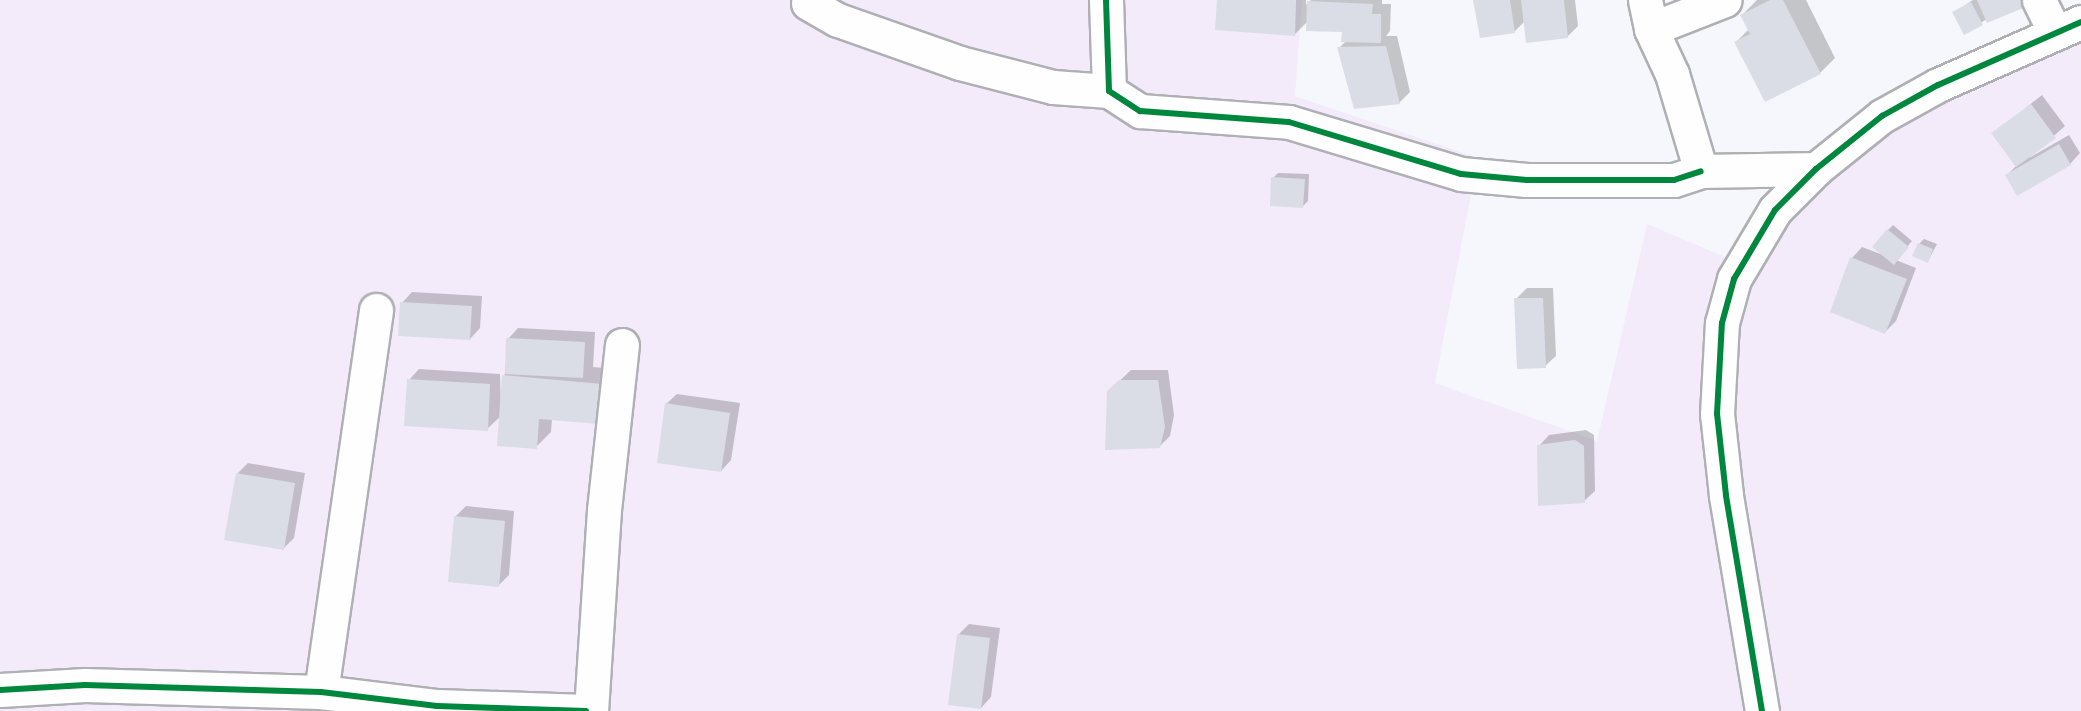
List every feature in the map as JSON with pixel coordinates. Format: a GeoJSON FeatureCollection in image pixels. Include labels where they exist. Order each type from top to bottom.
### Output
{"type":"FeatureCollection","features":[{"type":"Feature","properties":{"kind":"street"},"geometry":{"type":"LineString","coordinates":[[1106,0],[1108,91]]}},
{"type":"Feature","properties":{"kind":"street"},"geometry":{"type":"LineString","coordinates":[[1701,171],[1672,74],[1648,15],[1725,0]]}},
{"type":"Feature","properties":{"kind":"street"},"geometry":{"type":"LineString","coordinates":[[1762,711],[1726,495],[1717,414],[1719,351],[1734,279],[1774,210],[1816,169],[1882,116],[1938,85],[2068,27],[2039,0]]}},
{"type":"Feature","properties":{"kind":"street"},"geometry":{"type":"LineString","coordinates":[[808,3],[838,20],[960,63],[1053,87],[1108,91],[1140,111],[1289,122],[1461,174],[1527,180],[1674,180],[1701,171],[1816,169]]}},
{"type":"Feature","properties":{"kind":"street"},"geometry":{"type":"LineString","coordinates":[[321,692],[376,310]]}},
{"type":"Feature","properties":{"kind":"street"},"geometry":{"type":"LineString","coordinates":[[0,690],[84,685],[321,692],[437,706],[588,711],[604,510],[622,345]]}},
{"type":"Feature","properties":{"kind":"shaded area"},"geometry":{"type":"Polygon","coordinates":[[[0,0],[1302,0],[1295,96],[1478,158],[1435,383],[1597,441],[1647,224],[1742,264],[1835,138],[2081,28],[2081,711],[0,711],[0,0]]]}},
{"type":"Feature","properties":{"kind":"building"},"geometry":{"type":"Polygon","coordinates":[[[1217,0],[1296,0],[1295,36],[1215,30],[1217,0]]]}},
{"type":"Feature","properties":{"kind":"building"},"geometry":{"type":"Polygon","coordinates":[[[1473,0],[1510,0],[1515,33],[1480,38],[1473,0]]]}},
{"type":"Feature","properties":{"kind":"building"},"geometry":{"type":"Polygon","coordinates":[[[1521,0],[1564,0],[1568,38],[1526,43],[1521,0]]]}},
{"type":"Feature","properties":{"kind":"building"},"geometry":{"type":"Polygon","coordinates":[[[1770,0],[1783,0],[1821,74],[1765,102],[1734,42],[1750,34],[1740,15],[1770,0]]]}},
{"type":"Feature","properties":{"kind":"building"},"geometry":{"type":"Polygon","coordinates":[[[1977,0],[2026,0],[2028,6],[1987,23],[1977,0]]]}},
{"type":"Feature","properties":{"kind":"building"},"geometry":{"type":"Polygon","coordinates":[[[1307,1],[1373,4],[1372,14],[1381,14],[1381,43],[1341,42],[1342,32],[1306,31],[1307,1]]]}},
{"type":"Feature","properties":{"kind":"building"},"geometry":{"type":"Polygon","coordinates":[[[1971,2],[1983,25],[1964,35],[1952,12],[1971,2]]]}},
{"type":"Feature","properties":{"kind":"building"},"geometry":{"type":"Polygon","coordinates":[[[1386,46],[1400,104],[1354,109],[1337,47],[1386,46]]]}},
{"type":"Feature","properties":{"kind":"building"},"geometry":{"type":"Polygon","coordinates":[[[2031,104],[2056,138],[2016,167],[1991,133],[2031,104]]]}},
{"type":"Feature","properties":{"kind":"building"},"geometry":{"type":"Polygon","coordinates":[[[2059,144],[2071,165],[2017,196],[2005,175],[2059,144]]]}},
{"type":"Feature","properties":{"kind":"building"},"geometry":{"type":"Polygon","coordinates":[[[1271,177],[1305,179],[1303,208],[1270,206],[1271,177]]]}},
{"type":"Feature","properties":{"kind":"building"},"geometry":{"type":"Polygon","coordinates":[[[1887,229],[1909,247],[1894,265],[1872,247],[1887,229]]]}},
{"type":"Feature","properties":{"kind":"building"},"geometry":{"type":"Polygon","coordinates":[[[1918,243],[1933,249],[1928,263],[1912,256],[1918,243]]]}},
{"type":"Feature","properties":{"kind":"building"},"geometry":{"type":"Polygon","coordinates":[[[1850,257],[1907,279],[1885,334],[1830,312],[1850,257]]]}},
{"type":"Feature","properties":{"kind":"building"},"geometry":{"type":"Polygon","coordinates":[[[1514,298],[1543,298],[1546,368],[1517,369],[1514,298]]]}},
{"type":"Feature","properties":{"kind":"building"},"geometry":{"type":"Polygon","coordinates":[[[400,302],[472,306],[470,340],[398,336],[400,302]]]}},
{"type":"Feature","properties":{"kind":"building"},"geometry":{"type":"Polygon","coordinates":[[[506,338],[585,342],[583,378],[505,374],[506,338]]]}},
{"type":"Feature","properties":{"kind":"building"},"geometry":{"type":"Polygon","coordinates":[[[502,375],[602,384],[599,424],[539,419],[537,449],[497,446],[502,375]]]}},
{"type":"Feature","properties":{"kind":"building"},"geometry":{"type":"Polygon","coordinates":[[[407,379],[490,384],[488,431],[404,426],[407,379]]]}},
{"type":"Feature","properties":{"kind":"building"},"geometry":{"type":"Polygon","coordinates":[[[1119,380],[1158,380],[1165,427],[1160,448],[1105,450],[1107,391],[1119,380]]]}},
{"type":"Feature","properties":{"kind":"building"},"geometry":{"type":"Polygon","coordinates":[[[665,403],[730,413],[721,472],[657,463],[665,403]]]}},
{"type":"Feature","properties":{"kind":"building"},"geometry":{"type":"Polygon","coordinates":[[[1575,440],[1584,446],[1585,503],[1538,506],[1537,445],[1575,440]]]}},
{"type":"Feature","properties":{"kind":"building"},"geometry":{"type":"Polygon","coordinates":[[[236,473],[295,483],[284,550],[224,540],[236,473]]]}},
{"type":"Feature","properties":{"kind":"building"},"geometry":{"type":"Polygon","coordinates":[[[454,516],[505,521],[499,587],[448,582],[454,516]]]}},
{"type":"Feature","properties":{"kind":"building"},"geometry":{"type":"Polygon","coordinates":[[[957,634],[990,638],[981,709],[948,705],[957,634]]]}},
{"type":"Feature","properties":{"kind":"cycle path"},"geometry":{"type":"LineString","coordinates":[[1106,0],[1109,91],[1140,111],[1289,122],[1461,174],[1527,180],[1674,180],[1701,171]]}},
{"type":"Feature","properties":{"kind":"cycle path"},"geometry":{"type":"LineString","coordinates":[[1762,711],[1726,495],[1717,414],[1722,323],[1734,279],[1775,210],[1816,169],[1882,116],[1938,85],[2081,22]]}},
{"type":"Feature","properties":{"kind":"cycle path"},"geometry":{"type":"LineString","coordinates":[[0,690],[85,685],[321,692],[437,706],[586,711]]}}]}
